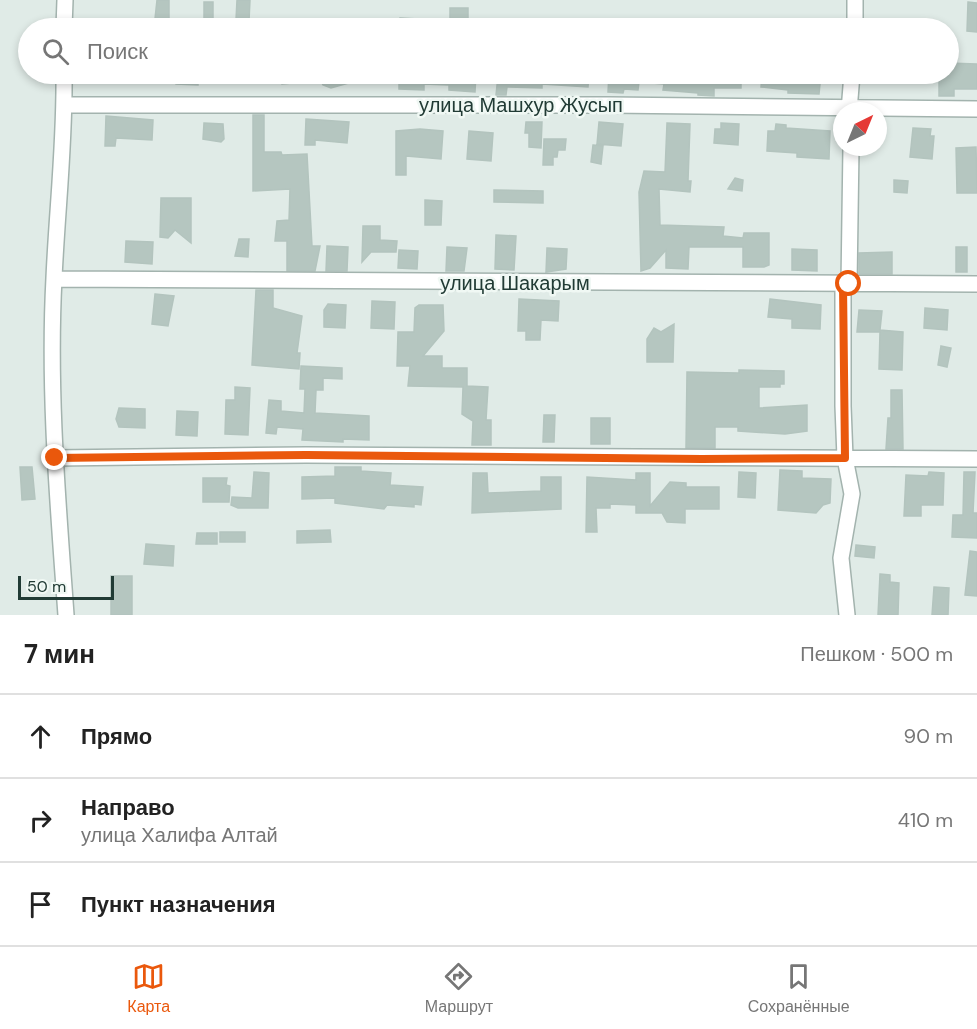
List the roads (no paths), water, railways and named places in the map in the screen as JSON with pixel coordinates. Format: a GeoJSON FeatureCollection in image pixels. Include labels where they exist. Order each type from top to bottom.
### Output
{"type":"FeatureCollection","features":[{"type":"Feature","properties":{"kind":"street"},"geometry":{"type":"LineString","coordinates":[[64,18],[65,0]]}},
{"type":"Feature","properties":{"kind":"street"},"geometry":{"type":"LineString","coordinates":[[855,0],[855,18]]}},
{"type":"Feature","properties":{"kind":"street"},"geometry":{"type":"LineString","coordinates":[[64,84],[54,279],[55,458],[66,615]]}},
{"type":"Feature","properties":{"kind":"street"},"geometry":{"type":"LineString","coordinates":[[850,102],[851,84]]}},
{"type":"Feature","properties":{"kind":"street","name":"улица Машхур Жусып"},"geometry":{"type":"LineString","coordinates":[[64,105],[609,105],[833,109]]}},
{"type":"Feature","properties":{"kind":"street","name":"улица Машхур Жусып"},"geometry":{"type":"LineString","coordinates":[[887,109],[977,109]]}},
{"type":"Feature","properties":{"kind":"street"},"geometry":{"type":"LineString","coordinates":[[847,615],[841,558],[852,494],[845,458],[846,284],[851,156]]}},
{"type":"Feature","properties":{"kind":"street","name":"улица Шакарым"},"geometry":{"type":"LineString","coordinates":[[54,279],[977,284]]}},
{"type":"Feature","properties":{"kind":"street"},"geometry":{"type":"LineString","coordinates":[[55,458],[201,455],[977,459]]}}]}
